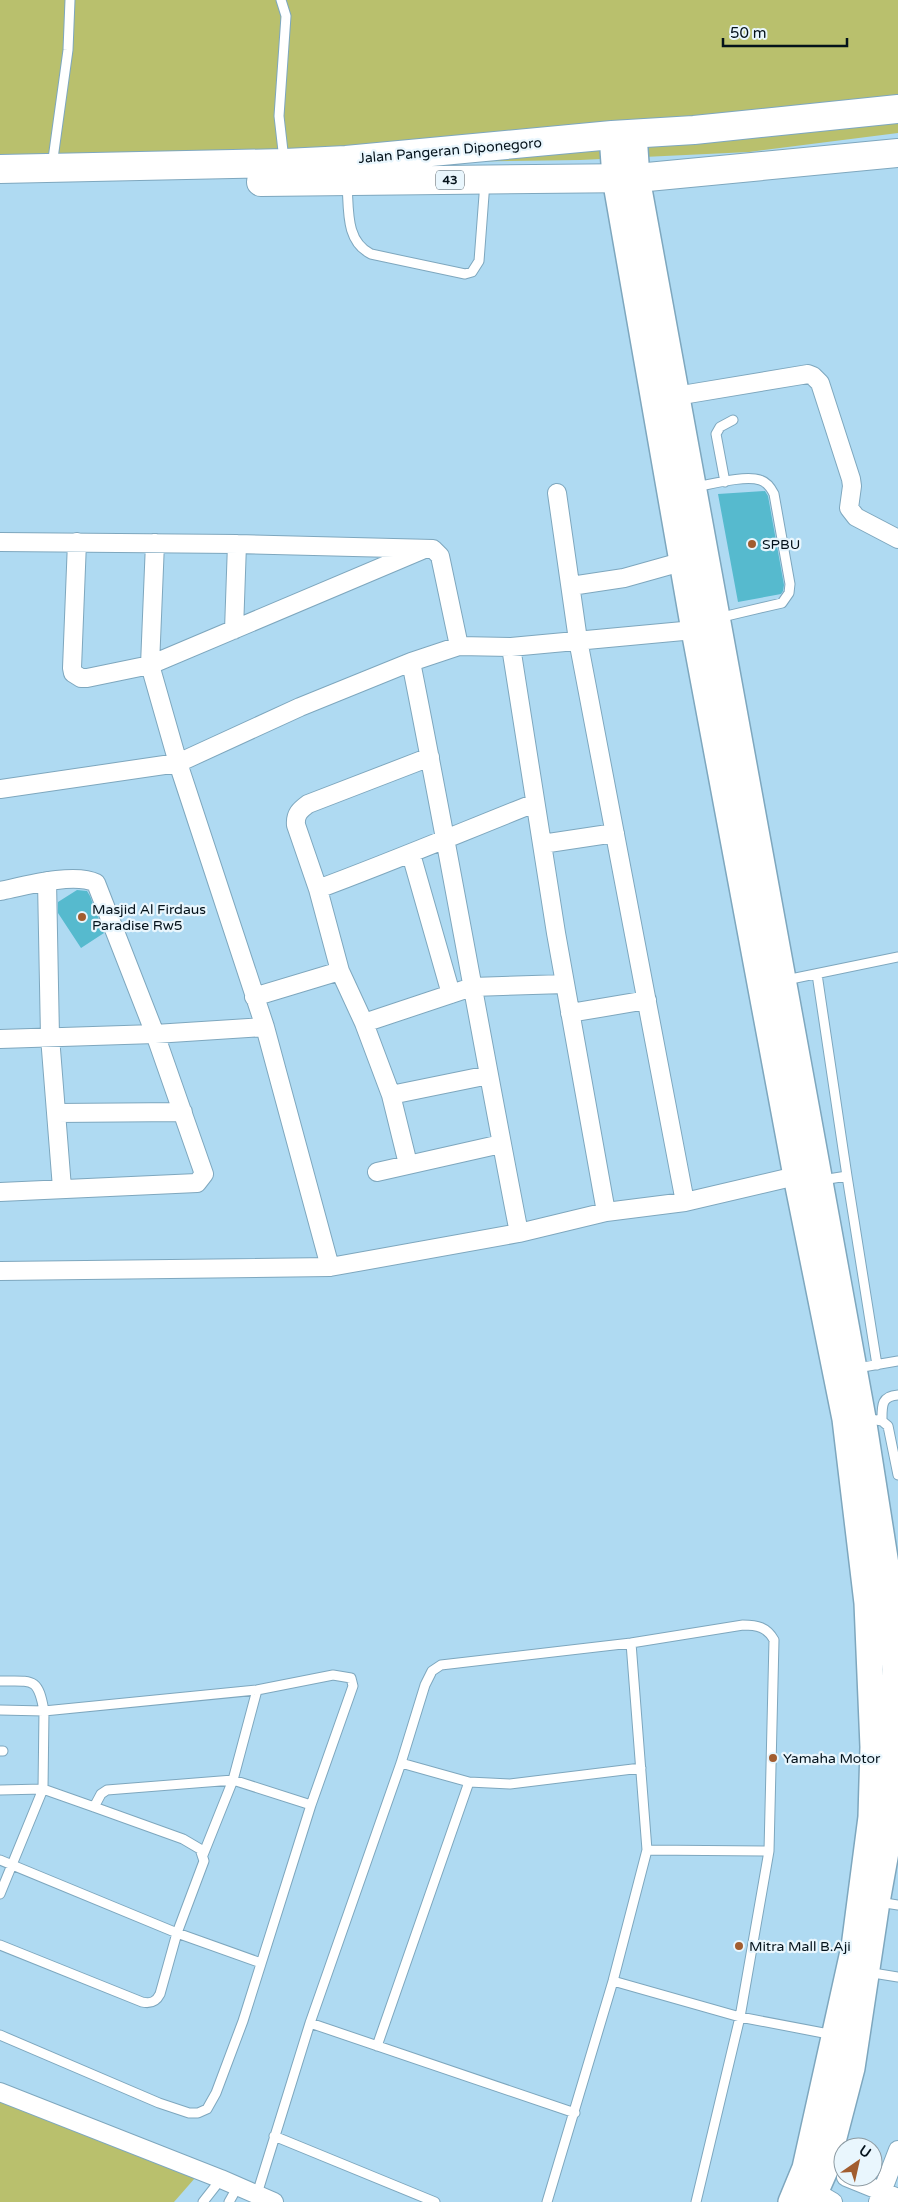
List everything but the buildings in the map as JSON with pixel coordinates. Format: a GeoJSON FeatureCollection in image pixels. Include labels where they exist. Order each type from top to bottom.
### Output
{"type":"FeatureCollection","features":[{"type":"Feature","properties":{"kind":"highway","name":"Jalan Pangeran Diponegoro"},"geometry":{"type":"LineString","coordinates":[[0,169],[346,160],[623,134],[694,130],[898,109]]}},
{"type":"Feature","properties":{"kind":"highway","name":"Jalan Pangeran Diponegoro"},"geometry":{"type":"LineString","coordinates":[[0,184],[626,178],[898,153]]}},
{"type":"Feature","properties":{"kind":"main road"},"geometry":{"type":"LineString","coordinates":[[623,134],[626,178],[673,447],[682,562],[694,630],[808,1178],[863,1419],[893,1570],[895,1669],[884,1747],[871,1817],[854,1947],[805,2168],[791,2202]]}},
{"type":"Feature","properties":{"kind":"main road"},"geometry":{"type":"LineString","coordinates":[[626,178],[676,396],[673,447],[693,487],[718,618],[783,981],[808,1178],[865,1367],[863,1419],[867,1603],[884,1747],[897,1796],[887,1904],[867,1972],[843,2137]]}},
{"type":"Feature","properties":{"kind":"main road"},"geometry":{"type":"LineString","coordinates":[[820,2199],[833,2181]]}},
{"type":"Feature","properties":{"kind":"street"},"geometry":{"type":"LineString","coordinates":[[676,396],[808,374],[813,376],[820,383],[851,479],[849,508],[856,517],[898,539]]}},
{"type":"Feature","properties":{"kind":"street"},"geometry":{"type":"LineString","coordinates":[[557,493],[578,640],[685,1202]]}},
{"type":"Feature","properties":{"kind":"street"},"geometry":{"type":"LineString","coordinates":[[0,542],[427,548],[437,552],[440,556],[459,646]]}},
{"type":"Feature","properties":{"kind":"street"},"geometry":{"type":"LineString","coordinates":[[77,542],[72,668],[73,673],[82,678],[150,665],[427,548]]}},
{"type":"Feature","properties":{"kind":"street"},"geometry":{"type":"LineString","coordinates":[[155,543],[150,665],[178,763],[265,1026],[330,1267]]}},
{"type":"Feature","properties":{"kind":"street"},"geometry":{"type":"LineString","coordinates":[[234,630],[237,544]]}},
{"type":"Feature","properties":{"kind":"street"},"geometry":{"type":"LineString","coordinates":[[570,586],[624,578],[682,562]]}},
{"type":"Feature","properties":{"kind":"street"},"geometry":{"type":"LineString","coordinates":[[0,789],[178,763],[300,707],[411,662],[459,646],[511,647],[694,630]]}},
{"type":"Feature","properties":{"kind":"street"},"geometry":{"type":"LineString","coordinates":[[511,647],[534,803],[606,1212]]}},
{"type":"Feature","properties":{"kind":"street"},"geometry":{"type":"LineString","coordinates":[[411,662],[447,838],[501,1144],[520,1233]]}},
{"type":"Feature","properties":{"kind":"street"},"geometry":{"type":"LineString","coordinates":[[408,1164],[391,1095],[364,1023],[340,971],[318,889],[295,818],[300,810],[308,804],[430,757]]}},
{"type":"Feature","properties":{"kind":"street"},"geometry":{"type":"LineString","coordinates":[[318,889],[411,854],[534,803]]}},
{"type":"Feature","properties":{"kind":"street"},"geometry":{"type":"LineString","coordinates":[[542,844],[615,833]]}},
{"type":"Feature","properties":{"kind":"street"},"geometry":{"type":"LineString","coordinates":[[411,854],[451,994]]}},
{"type":"Feature","properties":{"kind":"street"},"geometry":{"type":"LineString","coordinates":[[0,890],[47,881],[84,880],[96,883],[155,1034],[204,1169],[201,1180],[197,1183],[0,1192]]}},
{"type":"Feature","properties":{"kind":"street"},"geometry":{"type":"LineString","coordinates":[[47,881],[50,1037],[62,1188]]}},
{"type":"Feature","properties":{"kind":"street"},"geometry":{"type":"LineString","coordinates":[[254,997],[340,971]]}},
{"type":"Feature","properties":{"kind":"street"},"geometry":{"type":"LineString","coordinates":[[364,1023],[472,987],[565,984]]}},
{"type":"Feature","properties":{"kind":"street"},"geometry":{"type":"LineString","coordinates":[[570,1013],[647,1000]]}},
{"type":"Feature","properties":{"kind":"street"},"geometry":{"type":"LineString","coordinates":[[0,1039],[155,1034],[265,1026]]}},
{"type":"Feature","properties":{"kind":"street"},"geometry":{"type":"LineString","coordinates":[[391,1095],[489,1075]]}},
{"type":"Feature","properties":{"kind":"street"},"geometry":{"type":"LineString","coordinates":[[56,1113],[183,1112]]}},
{"type":"Feature","properties":{"kind":"street"},"geometry":{"type":"LineString","coordinates":[[377,1172],[501,1144]]}},
{"type":"Feature","properties":{"kind":"street"},"geometry":{"type":"LineString","coordinates":[[0,1271],[330,1267],[520,1233],[606,1212],[685,1202],[808,1178]]}},
{"type":"Feature","properties":{"kind":"street"},"geometry":{"type":"LineString","coordinates":[[0,2092],[221,2179],[274,2202]]}},
{"type":"Feature","properties":{"kind":"street"},"geometry":{"type":"LineString","coordinates":[[864,2187],[886,2198],[898,2150]]}},
{"type":"Feature","properties":{"kind":"lane"},"geometry":{"type":"LineString","coordinates":[[51,168],[68,50],[70,0]]}},
{"type":"Feature","properties":{"kind":"lane"},"geometry":{"type":"LineString","coordinates":[[281,0],[286,16],[279,116],[285,163]]}},
{"type":"Feature","properties":{"kind":"lane"},"geometry":{"type":"LineString","coordinates":[[347,181],[350,224],[354,240],[361,249],[371,254],[465,274],[472,272],[479,262],[485,180]]}},
{"type":"Feature","properties":{"kind":"lane"},"geometry":{"type":"LineString","coordinates":[[725,482],[716,434],[720,427],[733,420]]}},
{"type":"Feature","properties":{"kind":"lane"},"geometry":{"type":"LineString","coordinates":[[693,487],[750,478],[764,482],[774,494],[790,584],[789,593],[782,603],[718,618]]}},
{"type":"Feature","properties":{"kind":"lane"},"geometry":{"type":"LineString","coordinates":[[783,981],[898,956]]}},
{"type":"Feature","properties":{"kind":"lane"},"geometry":{"type":"LineString","coordinates":[[817,974],[847,1176],[865,1367],[898,1361]]}},
{"type":"Feature","properties":{"kind":"lane"},"geometry":{"type":"LineString","coordinates":[[808,1178],[847,1176]]}},
{"type":"Feature","properties":{"kind":"lane"},"geometry":{"type":"LineString","coordinates":[[898,1394],[887,1397],[882,1405],[863,1419],[890,1431],[898,1475]]}},
{"type":"Feature","properties":{"kind":"lane"},"geometry":{"type":"LineString","coordinates":[[257,2194],[310,2023],[401,1763],[425,1684],[432,1671],[440,1665],[631,1643],[743,1624],[754,1625],[770,1633],[774,1640],[769,1851],[740,2017],[696,2202]]}},
{"type":"Feature","properties":{"kind":"lane"},"geometry":{"type":"LineString","coordinates":[[547,2202],[613,1981],[647,1850],[631,1643]]}},
{"type":"Feature","properties":{"kind":"lane"},"geometry":{"type":"LineString","coordinates":[[0,1710],[44,1711],[257,1690],[333,1675],[351,1678],[353,1686],[311,1805],[243,2021],[216,2093],[207,2109],[188,2113],[159,2103],[0,2035]]}},
{"type":"Feature","properties":{"kind":"lane"},"geometry":{"type":"LineString","coordinates":[[0,1681],[24,1681],[36,1684],[40,1690],[44,1711],[43,1789],[0,1894]]}},
{"type":"Feature","properties":{"kind":"lane"},"geometry":{"type":"LineString","coordinates":[[203,1855],[234,1780],[257,1690]]}},
{"type":"Feature","properties":{"kind":"lane"},"geometry":{"type":"LineString","coordinates":[[401,1763],[469,1782],[510,1784],[642,1768]]}},
{"type":"Feature","properties":{"kind":"lane"},"geometry":{"type":"LineString","coordinates":[[94,1806],[101,1794],[107,1790],[234,1780],[311,1805]]}},
{"type":"Feature","properties":{"kind":"lane"},"geometry":{"type":"LineString","coordinates":[[377,2046],[469,1782]]}},
{"type":"Feature","properties":{"kind":"lane"},"geometry":{"type":"LineString","coordinates":[[0,1790],[43,1789],[94,1806],[183,1839],[195,1845],[203,1855],[204,1861],[177,1933],[160,1994],[157,2000],[150,2003],[142,2002],[0,1945]]}},
{"type":"Feature","properties":{"kind":"lane"},"geometry":{"type":"LineString","coordinates":[[647,1850],[769,1851]]}},
{"type":"Feature","properties":{"kind":"lane"},"geometry":{"type":"LineString","coordinates":[[0,1860],[177,1933],[261,1963]]}},
{"type":"Feature","properties":{"kind":"lane"},"geometry":{"type":"LineString","coordinates":[[867,1972],[898,1977]]}},
{"type":"Feature","properties":{"kind":"lane"},"geometry":{"type":"LineString","coordinates":[[613,1981],[740,2017],[834,2034]]}},
{"type":"Feature","properties":{"kind":"lane"},"geometry":{"type":"LineString","coordinates":[[310,2023],[575,2113]]}},
{"type":"Feature","properties":{"kind":"lane"},"geometry":{"type":"LineString","coordinates":[[274,2136],[434,2202]]}},
{"type":"Feature","properties":{"kind":"lane"},"geometry":{"type":"LineString","coordinates":[[203,2202],[221,2179]]}},
{"type":"Feature","properties":{"kind":"lane"},"geometry":{"type":"LineString","coordinates":[[229,2202],[238,2186]]}},
{"type":"Feature","properties":{"kind":"green space"},"geometry":{"type":"Polygon","coordinates":[[[0,0],[898,0],[898,133],[749,152],[580,160],[0,169],[0,0]]]}},
{"type":"Feature","properties":{"kind":"green space"},"geometry":{"type":"Polygon","coordinates":[[[0,2100],[195,2178],[174,2202],[0,2202],[0,2100]]]}},
{"type":"Feature","properties":{"kind":"place","name":"SPBU"},"geometry":{"type":"Point","coordinates":[752,544]}},
{"type":"Feature","properties":{"kind":"place","name":"Masjid Al Firdaus Paradise Rw5"},"geometry":{"type":"Point","coordinates":[82,917]}},
{"type":"Feature","properties":{"kind":"place","name":"Yamaha Motor"},"geometry":{"type":"Point","coordinates":[773,1758]}},
{"type":"Feature","properties":{"kind":"place","name":"Mitra Mall B.Aji"},"geometry":{"type":"Point","coordinates":[739,1946]}}]}
